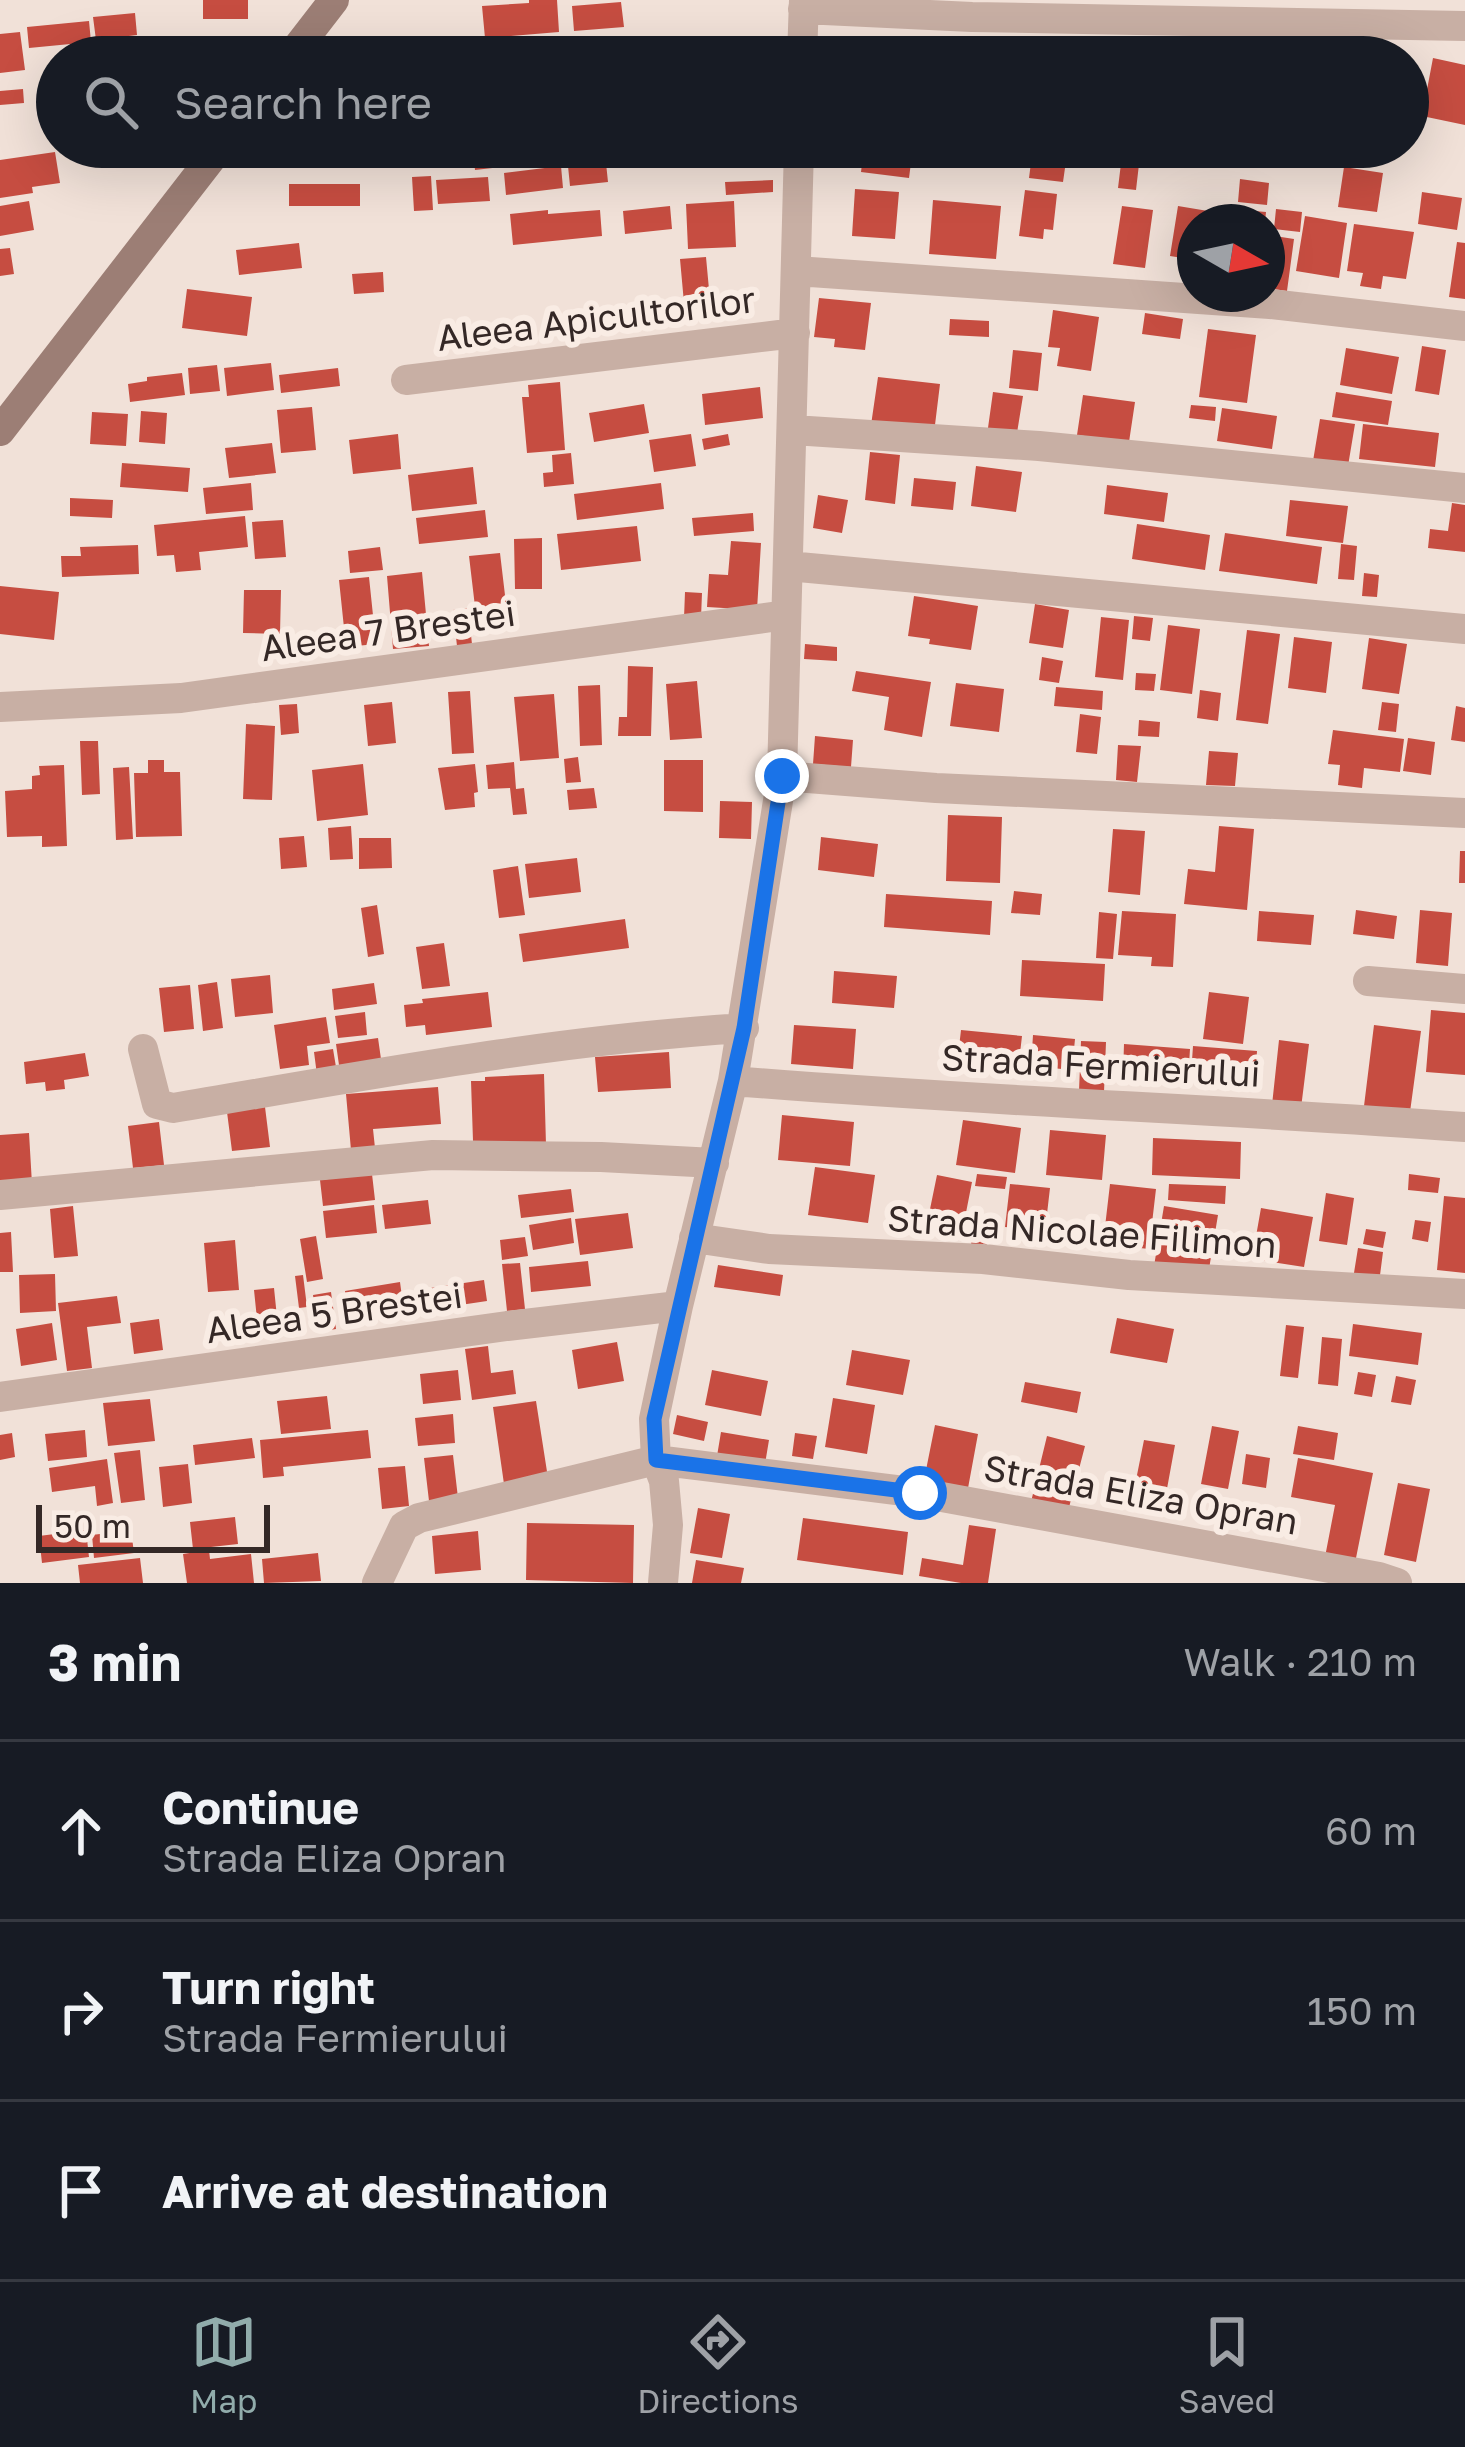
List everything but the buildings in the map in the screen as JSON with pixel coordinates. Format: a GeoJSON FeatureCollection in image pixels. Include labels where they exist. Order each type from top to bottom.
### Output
{"type":"FeatureCollection","features":[{"type":"Feature","properties":{"kind":"main road"},"geometry":{"type":"LineString","coordinates":[[306,36],[334,0]]}},
{"type":"Feature","properties":{"kind":"main road"},"geometry":{"type":"LineString","coordinates":[[0,431],[204,168]]}},
{"type":"Feature","properties":{"kind":"street"},"geometry":{"type":"LineString","coordinates":[[802,36],[803,4],[972,17],[1465,26]]}},
{"type":"Feature","properties":{"kind":"street"},"geometry":{"type":"LineString","coordinates":[[663,1583],[668,1525],[654,1419],[734,1081],[782,776],[798,168]]}},
{"type":"Feature","properties":{"kind":"street"},"geometry":{"type":"LineString","coordinates":[[796,271],[1270,304],[1465,326]]}},
{"type":"Feature","properties":{"kind":"street","name":"Aleea Apicultorilor"},"geometry":{"type":"LineString","coordinates":[[406,380],[795,333]]}},
{"type":"Feature","properties":{"kind":"street"},"geometry":{"type":"LineString","coordinates":[[793,430],[1040,446],[1465,488]]}},
{"type":"Feature","properties":{"kind":"street"},"geometry":{"type":"LineString","coordinates":[[788,566],[1465,628]]}},
{"type":"Feature","properties":{"kind":"street","name":"Aleea 7 Brestei"},"geometry":{"type":"LineString","coordinates":[[0,707],[181,698],[786,615]]}},
{"type":"Feature","properties":{"kind":"street"},"geometry":{"type":"LineString","coordinates":[[782,776],[936,788],[1465,813]]}},
{"type":"Feature","properties":{"kind":"street"},"geometry":{"type":"LineString","coordinates":[[1368,981],[1465,988]]}},
{"type":"Feature","properties":{"kind":"street"},"geometry":{"type":"LineString","coordinates":[[143,1048],[157,1104],[173,1108],[642,1034],[744,1028]]}},
{"type":"Feature","properties":{"kind":"street","name":"Strada Fermierului"},"geometry":{"type":"LineString","coordinates":[[734,1081],[1465,1127]]}},
{"type":"Feature","properties":{"kind":"street"},"geometry":{"type":"LineString","coordinates":[[0,1195],[434,1155],[714,1163]]}},
{"type":"Feature","properties":{"kind":"street","name":"Strada Nicolae Filimon"},"geometry":{"type":"LineString","coordinates":[[694,1238],[769,1249],[982,1259],[1294,1287],[1465,1294]]}},
{"type":"Feature","properties":{"kind":"street","name":"Aleea 5 Brestei"},"geometry":{"type":"LineString","coordinates":[[0,1397],[678,1306]]}},
{"type":"Feature","properties":{"kind":"street"},"geometry":{"type":"LineString","coordinates":[[377,1583],[404,1526],[419,1518],[656,1460]]}},
{"type":"Feature","properties":{"kind":"street","name":"Strada Eliza Opran"},"geometry":{"type":"LineString","coordinates":[[656,1460],[920,1493],[1396,1583]]}},
{"type":"Feature","properties":{"kind":"route"},"geometry":{"type":"LineString","coordinates":[[782,776],[734,1081],[654,1419],[656,1460],[920,1493]]}}]}
